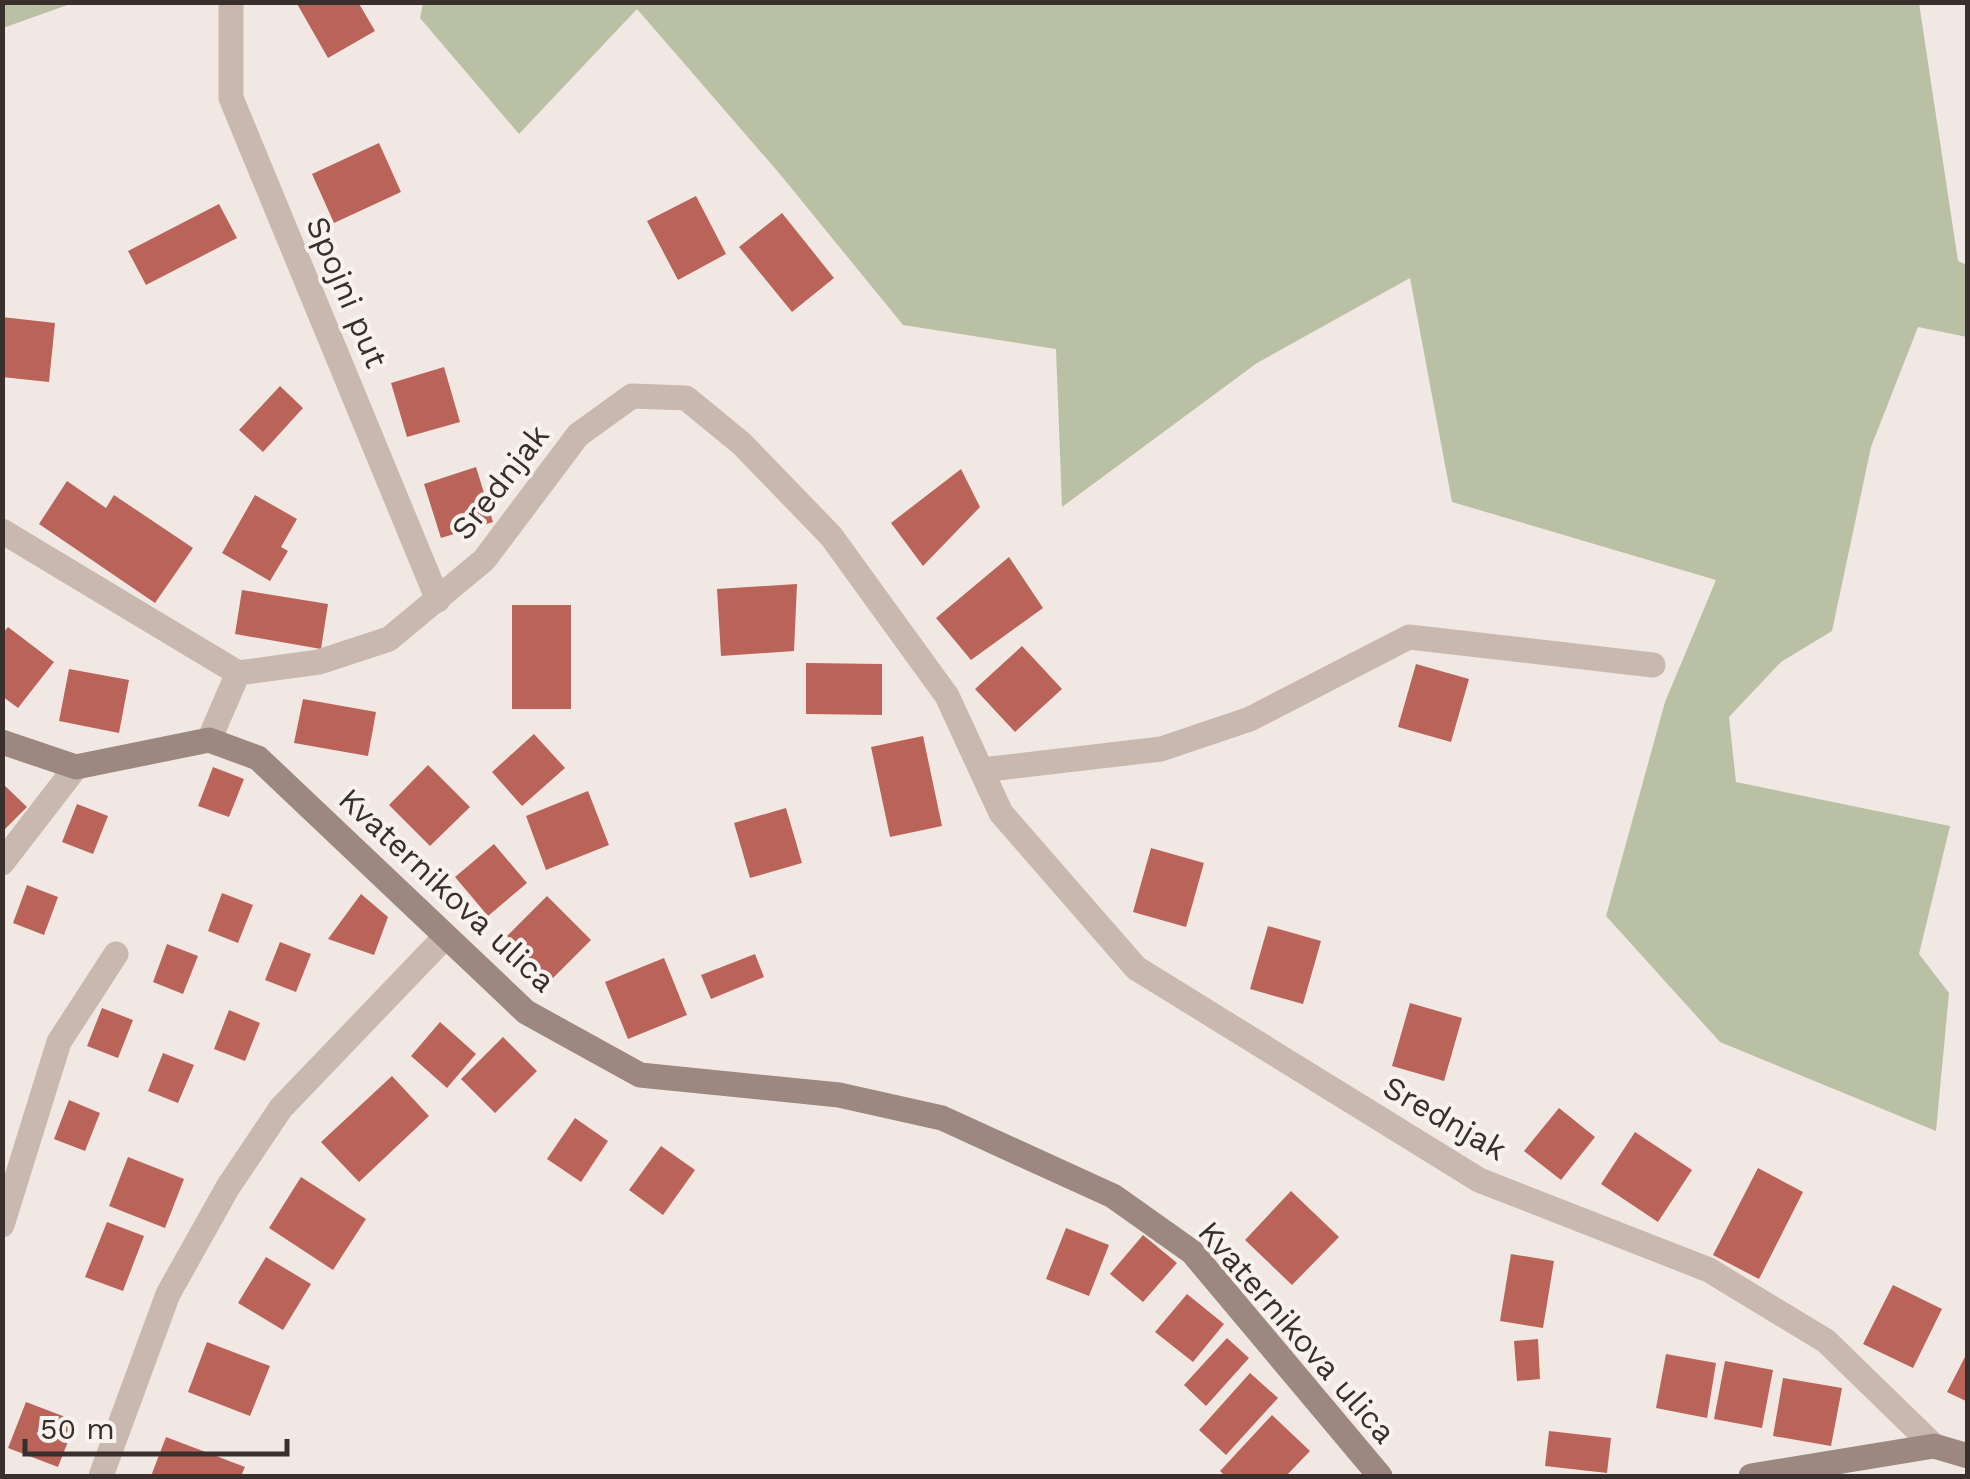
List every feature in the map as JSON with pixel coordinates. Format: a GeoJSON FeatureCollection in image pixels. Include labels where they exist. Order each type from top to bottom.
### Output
{"type":"FeatureCollection","features":[{"type":"Feature","properties":{"kind":"street","name":"Spojni put"},"geometry":{"type":"LineString","coordinates":[[231,2],[232,98],[438,600]]}},
{"type":"Feature","properties":{"kind":"street","name":"Srednjak"},"geometry":{"type":"LineString","coordinates":[[238,673],[319,662],[389,639],[484,560],[578,435],[632,396],[686,398],[742,444],[831,536],[947,696],[1001,812],[1136,968],[1479,1180],[1726,1280],[1826,1340],[1934,1446]]}},
{"type":"Feature","properties":{"kind":"street"},"geometry":{"type":"LineString","coordinates":[[2,530],[238,673],[209,740],[76,766],[4,746]]}},
{"type":"Feature","properties":{"kind":"street"},"geometry":{"type":"LineString","coordinates":[[982,770],[1161,750],[1250,719],[1410,637],[1653,665]]}},
{"type":"Feature","properties":{"kind":"street","name":"Kvaternikova ulica"},"geometry":{"type":"LineString","coordinates":[[209,740],[258,758],[526,1012],[640,1075],[838,1095],[942,1118],[1112,1196],[1192,1252],[1380,1476]]}},
{"type":"Feature","properties":{"kind":"street"},"geometry":{"type":"LineString","coordinates":[[2,863],[76,766]]}},
{"type":"Feature","properties":{"kind":"street"},"geometry":{"type":"LineString","coordinates":[[100,1476],[168,1294],[228,1187],[280,1108],[446,937]]}},
{"type":"Feature","properties":{"kind":"street"},"geometry":{"type":"LineString","coordinates":[[2,1225],[59,1042],[116,954]]}},
{"type":"Feature","properties":{"kind":"street"},"geometry":{"type":"LineString","coordinates":[[1751,1476],[1934,1446],[1968,1456]]}},
{"type":"Feature","properties":{"kind":"green space"},"geometry":{"type":"Polygon","coordinates":[[[3,2],[73,3],[3,28],[3,2]]]}},
{"type":"Feature","properties":{"kind":"green space"},"geometry":{"type":"Polygon","coordinates":[[[423,3],[1919,3],[1958,261],[1967,265],[1967,337],[1918,327],[1871,447],[1832,631],[1781,662],[1729,717],[1736,782],[1950,826],[1919,954],[1949,993],[1936,1131],[1720,1042],[1606,916],[1665,702],[1716,580],[1452,502],[1410,278],[1257,363],[1062,507],[1056,349],[903,325],[779,173],[637,9],[519,134],[420,18],[423,3]]]}},
{"type":"Feature","properties":{"kind":"building"},"geometry":{"type":"Polygon","coordinates":[[[296,2],[358,2],[375,31],[328,58],[296,2]]]}},
{"type":"Feature","properties":{"kind":"building"},"geometry":{"type":"Polygon","coordinates":[[[379,143],[401,192],[334,223],[312,174],[379,143]]]}},
{"type":"Feature","properties":{"kind":"building"},"geometry":{"type":"Polygon","coordinates":[[[696,196],[726,254],[678,280],[647,221],[696,196]]]}},
{"type":"Feature","properties":{"kind":"building"},"geometry":{"type":"Polygon","coordinates":[[[219,204],[237,238],[146,285],[128,251],[219,204]]]}},
{"type":"Feature","properties":{"kind":"building"},"geometry":{"type":"Polygon","coordinates":[[[782,213],[834,278],[792,312],[739,247],[782,213]]]}},
{"type":"Feature","properties":{"kind":"building"},"geometry":{"type":"Polygon","coordinates":[[[2,317],[55,323],[49,382],[2,377],[2,317]]]}},
{"type":"Feature","properties":{"kind":"building"},"geometry":{"type":"Polygon","coordinates":[[[444,367],[460,422],[407,437],[391,383],[444,367]]]}},
{"type":"Feature","properties":{"kind":"building"},"geometry":{"type":"Polygon","coordinates":[[[280,386],[303,408],[263,452],[239,430],[280,386]]]}},
{"type":"Feature","properties":{"kind":"building"},"geometry":{"type":"Polygon","coordinates":[[[476,467],[493,522],[441,538],[424,484],[476,467]]]}},
{"type":"Feature","properties":{"kind":"building"},"geometry":{"type":"Polygon","coordinates":[[[961,469],[980,507],[923,566],[891,523],[961,469]]]}},
{"type":"Feature","properties":{"kind":"building"},"geometry":{"type":"Polygon","coordinates":[[[67,481],[106,508],[114,495],[193,548],[155,603],[39,524],[67,481]]]}},
{"type":"Feature","properties":{"kind":"building"},"geometry":{"type":"Polygon","coordinates":[[[255,495],[297,519],[281,547],[288,551],[270,581],[222,553],[255,495]]]}},
{"type":"Feature","properties":{"kind":"building"},"geometry":{"type":"Polygon","coordinates":[[[1009,557],[1043,608],[971,660],[936,618],[1009,557]]]}},
{"type":"Feature","properties":{"kind":"building"},"geometry":{"type":"Polygon","coordinates":[[[797,584],[794,651],[721,656],[717,589],[797,584]]]}},
{"type":"Feature","properties":{"kind":"building"},"geometry":{"type":"Polygon","coordinates":[[[242,590],[328,604],[321,649],[235,634],[242,590]]]}},
{"type":"Feature","properties":{"kind":"building"},"geometry":{"type":"Polygon","coordinates":[[[512,605],[571,605],[571,709],[512,709],[512,605]]]}},
{"type":"Feature","properties":{"kind":"building"},"geometry":{"type":"Polygon","coordinates":[[[8,627],[54,662],[18,708],[2,696],[2,634],[8,627]]]}},
{"type":"Feature","properties":{"kind":"building"},"geometry":{"type":"Polygon","coordinates":[[[1022,646],[1062,689],[1015,732],[975,689],[1022,646]]]}},
{"type":"Feature","properties":{"kind":"building"},"geometry":{"type":"Polygon","coordinates":[[[806,663],[882,664],[882,715],[806,714],[806,663]]]}},
{"type":"Feature","properties":{"kind":"building"},"geometry":{"type":"Polygon","coordinates":[[[1416,664],[1469,679],[1451,742],[1398,727],[1416,664]]]}},
{"type":"Feature","properties":{"kind":"building"},"geometry":{"type":"Polygon","coordinates":[[[69,669],[129,680],[119,733],[59,721],[69,669]]]}},
{"type":"Feature","properties":{"kind":"building"},"geometry":{"type":"Polygon","coordinates":[[[303,699],[376,712],[368,756],[294,743],[303,699]]]}},
{"type":"Feature","properties":{"kind":"building"},"geometry":{"type":"Polygon","coordinates":[[[534,734],[565,768],[522,806],[492,772],[534,734]]]}},
{"type":"Feature","properties":{"kind":"building"},"geometry":{"type":"Polygon","coordinates":[[[923,736],[942,826],[890,837],[871,747],[923,736]]]}},
{"type":"Feature","properties":{"kind":"building"},"geometry":{"type":"Polygon","coordinates":[[[428,765],[470,807],[430,846],[389,805],[428,765]]]}},
{"type":"Feature","properties":{"kind":"building"},"geometry":{"type":"Polygon","coordinates":[[[213,767],[244,779],[229,817],[198,806],[213,767]]]}},
{"type":"Feature","properties":{"kind":"building"},"geometry":{"type":"Polygon","coordinates":[[[2,783],[27,807],[2,832],[2,783]]]}},
{"type":"Feature","properties":{"kind":"building"},"geometry":{"type":"Polygon","coordinates":[[[588,791],[609,845],[546,870],[526,816],[588,791]]]}},
{"type":"Feature","properties":{"kind":"building"},"geometry":{"type":"Polygon","coordinates":[[[77,804],[108,816],[93,854],[62,842],[77,804]]]}},
{"type":"Feature","properties":{"kind":"building"},"geometry":{"type":"Polygon","coordinates":[[[786,808],[802,863],[750,878],[734,823],[786,808]]]}},
{"type":"Feature","properties":{"kind":"building"},"geometry":{"type":"Polygon","coordinates":[[[494,844],[527,883],[488,916],[455,877],[494,844]]]}},
{"type":"Feature","properties":{"kind":"building"},"geometry":{"type":"Polygon","coordinates":[[[1151,848],[1204,863],[1186,927],[1133,912],[1151,848]]]}},
{"type":"Feature","properties":{"kind":"building"},"geometry":{"type":"Polygon","coordinates":[[[27,885],[58,897],[44,935],[13,923],[27,885]]]}},
{"type":"Feature","properties":{"kind":"building"},"geometry":{"type":"Polygon","coordinates":[[[222,893],[253,905],[238,943],[208,931],[222,893]]]}},
{"type":"Feature","properties":{"kind":"building"},"geometry":{"type":"Polygon","coordinates":[[[361,894],[388,917],[374,955],[328,939],[361,894]]]}},
{"type":"Feature","properties":{"kind":"building"},"geometry":{"type":"Polygon","coordinates":[[[547,896],[591,940],[551,980],[507,936],[547,896]]]}},
{"type":"Feature","properties":{"kind":"building"},"geometry":{"type":"Polygon","coordinates":[[[1268,926],[1321,941],[1303,1004],[1250,989],[1268,926]]]}},
{"type":"Feature","properties":{"kind":"building"},"geometry":{"type":"Polygon","coordinates":[[[280,942],[311,954],[296,992],[265,980],[280,942]]]}},
{"type":"Feature","properties":{"kind":"building"},"geometry":{"type":"Polygon","coordinates":[[[167,944],[198,956],[183,994],[153,982],[167,944]]]}},
{"type":"Feature","properties":{"kind":"building"},"geometry":{"type":"Polygon","coordinates":[[[755,954],[764,977],[711,999],[701,975],[755,954]]]}},
{"type":"Feature","properties":{"kind":"building"},"geometry":{"type":"Polygon","coordinates":[[[664,958],[687,1015],[628,1039],[605,982],[664,958]]]}},
{"type":"Feature","properties":{"kind":"building"},"geometry":{"type":"Polygon","coordinates":[[[1410,1003],[1462,1018],[1444,1081],[1392,1066],[1410,1003]]]}},
{"type":"Feature","properties":{"kind":"building"},"geometry":{"type":"Polygon","coordinates":[[[102,1008],[133,1020],[118,1058],[87,1046],[102,1008]]]}},
{"type":"Feature","properties":{"kind":"building"},"geometry":{"type":"Polygon","coordinates":[[[229,1010],[260,1023],[245,1061],[214,1049],[229,1010]]]}},
{"type":"Feature","properties":{"kind":"building"},"geometry":{"type":"Polygon","coordinates":[[[440,1022],[476,1054],[447,1088],[411,1056],[440,1022]]]}},
{"type":"Feature","properties":{"kind":"building"},"geometry":{"type":"Polygon","coordinates":[[[503,1037],[537,1071],[495,1113],[461,1079],[503,1037]]]}},
{"type":"Feature","properties":{"kind":"building"},"geometry":{"type":"Polygon","coordinates":[[[163,1053],[194,1065],[178,1103],[148,1091],[163,1053]]]}},
{"type":"Feature","properties":{"kind":"building"},"geometry":{"type":"Polygon","coordinates":[[[392,1076],[429,1116],[359,1182],[321,1142],[392,1076]]]}},
{"type":"Feature","properties":{"kind":"building"},"geometry":{"type":"Polygon","coordinates":[[[69,1100],[100,1113],[85,1151],[54,1139],[69,1100]]]}},
{"type":"Feature","properties":{"kind":"building"},"geometry":{"type":"Polygon","coordinates":[[[1559,1108],[1595,1137],[1561,1180],[1524,1151],[1559,1108]]]}},
{"type":"Feature","properties":{"kind":"building"},"geometry":{"type":"Polygon","coordinates":[[[575,1118],[608,1141],[581,1182],[547,1159],[575,1118]]]}},
{"type":"Feature","properties":{"kind":"building"},"geometry":{"type":"Polygon","coordinates":[[[1635,1132],[1692,1170],[1658,1222],[1601,1184],[1635,1132]]]}},
{"type":"Feature","properties":{"kind":"building"},"geometry":{"type":"Polygon","coordinates":[[[661,1146],[695,1170],[663,1215],[629,1190],[661,1146]]]}},
{"type":"Feature","properties":{"kind":"building"},"geometry":{"type":"Polygon","coordinates":[[[128,1157],[184,1179],[165,1228],[109,1206],[128,1157]]]}},
{"type":"Feature","properties":{"kind":"building"},"geometry":{"type":"Polygon","coordinates":[[[1758,1168],[1803,1192],[1759,1279],[1713,1255],[1758,1168]]]}},
{"type":"Feature","properties":{"kind":"building"},"geometry":{"type":"Polygon","coordinates":[[[301,1177],[366,1219],[333,1270],[269,1228],[301,1177]]]}},
{"type":"Feature","properties":{"kind":"building"},"geometry":{"type":"Polygon","coordinates":[[[1291,1191],[1339,1237],[1292,1285],[1245,1240],[1291,1191]]]}},
{"type":"Feature","properties":{"kind":"building"},"geometry":{"type":"Polygon","coordinates":[[[107,1222],[144,1236],[123,1291],[85,1277],[107,1222]]]}},
{"type":"Feature","properties":{"kind":"building"},"geometry":{"type":"Polygon","coordinates":[[[1066,1228],[1109,1245],[1089,1296],[1046,1279],[1066,1228]]]}},
{"type":"Feature","properties":{"kind":"building"},"geometry":{"type":"Polygon","coordinates":[[[1143,1235],[1177,1263],[1143,1302],[1110,1274],[1143,1235]]]}},
{"type":"Feature","properties":{"kind":"building"},"geometry":{"type":"Polygon","coordinates":[[[1511,1254],[1554,1261],[1543,1328],[1500,1321],[1511,1254]]]}},
{"type":"Feature","properties":{"kind":"building"},"geometry":{"type":"Polygon","coordinates":[[[266,1257],[311,1284],[283,1330],[238,1303],[266,1257]]]}},
{"type":"Feature","properties":{"kind":"building"},"geometry":{"type":"Polygon","coordinates":[[[1893,1285],[1942,1309],[1913,1368],[1863,1344],[1893,1285]]]}},
{"type":"Feature","properties":{"kind":"building"},"geometry":{"type":"Polygon","coordinates":[[[1187,1294],[1224,1324],[1193,1362],[1155,1332],[1187,1294]]]}},
{"type":"Feature","properties":{"kind":"building"},"geometry":{"type":"Polygon","coordinates":[[[1227,1338],[1249,1358],[1206,1406],[1184,1385],[1227,1338]]]}},
{"type":"Feature","properties":{"kind":"building"},"geometry":{"type":"Polygon","coordinates":[[[1538,1339],[1540,1379],[1517,1381],[1514,1341],[1538,1339]]]}},
{"type":"Feature","properties":{"kind":"building"},"geometry":{"type":"Polygon","coordinates":[[[207,1342],[270,1366],[250,1416],[188,1392],[207,1342]]]}},
{"type":"Feature","properties":{"kind":"building"},"geometry":{"type":"Polygon","coordinates":[[[1968,1351],[1968,1402],[1947,1392],[1968,1351]]]}},
{"type":"Feature","properties":{"kind":"building"},"geometry":{"type":"Polygon","coordinates":[[[1666,1354],[1716,1363],[1707,1418],[1656,1408],[1666,1354]]]}},
{"type":"Feature","properties":{"kind":"building"},"geometry":{"type":"Polygon","coordinates":[[[1725,1361],[1773,1370],[1762,1428],[1714,1419],[1725,1361]]]}},
{"type":"Feature","properties":{"kind":"building"},"geometry":{"type":"Polygon","coordinates":[[[1250,1373],[1278,1398],[1226,1455],[1199,1430],[1250,1373]]]}},
{"type":"Feature","properties":{"kind":"building"},"geometry":{"type":"Polygon","coordinates":[[[1783,1378],[1842,1388],[1831,1446],[1773,1436],[1783,1378]]]}},
{"type":"Feature","properties":{"kind":"building"},"geometry":{"type":"Polygon","coordinates":[[[26,1402],[76,1421],[58,1467],[8,1448],[26,1402]]]}},
{"type":"Feature","properties":{"kind":"building"},"geometry":{"type":"Polygon","coordinates":[[[1272,1415],[1310,1451],[1286,1476],[1225,1476],[1220,1471],[1272,1415]]]}},
{"type":"Feature","properties":{"kind":"building"},"geometry":{"type":"Polygon","coordinates":[[[1549,1431],[1611,1438],[1607,1473],[1545,1466],[1549,1431]]]}},
{"type":"Feature","properties":{"kind":"building"},"geometry":{"type":"Polygon","coordinates":[[[166,1437],[245,1467],[241,1476],[151,1476],[166,1437]]]}}]}
